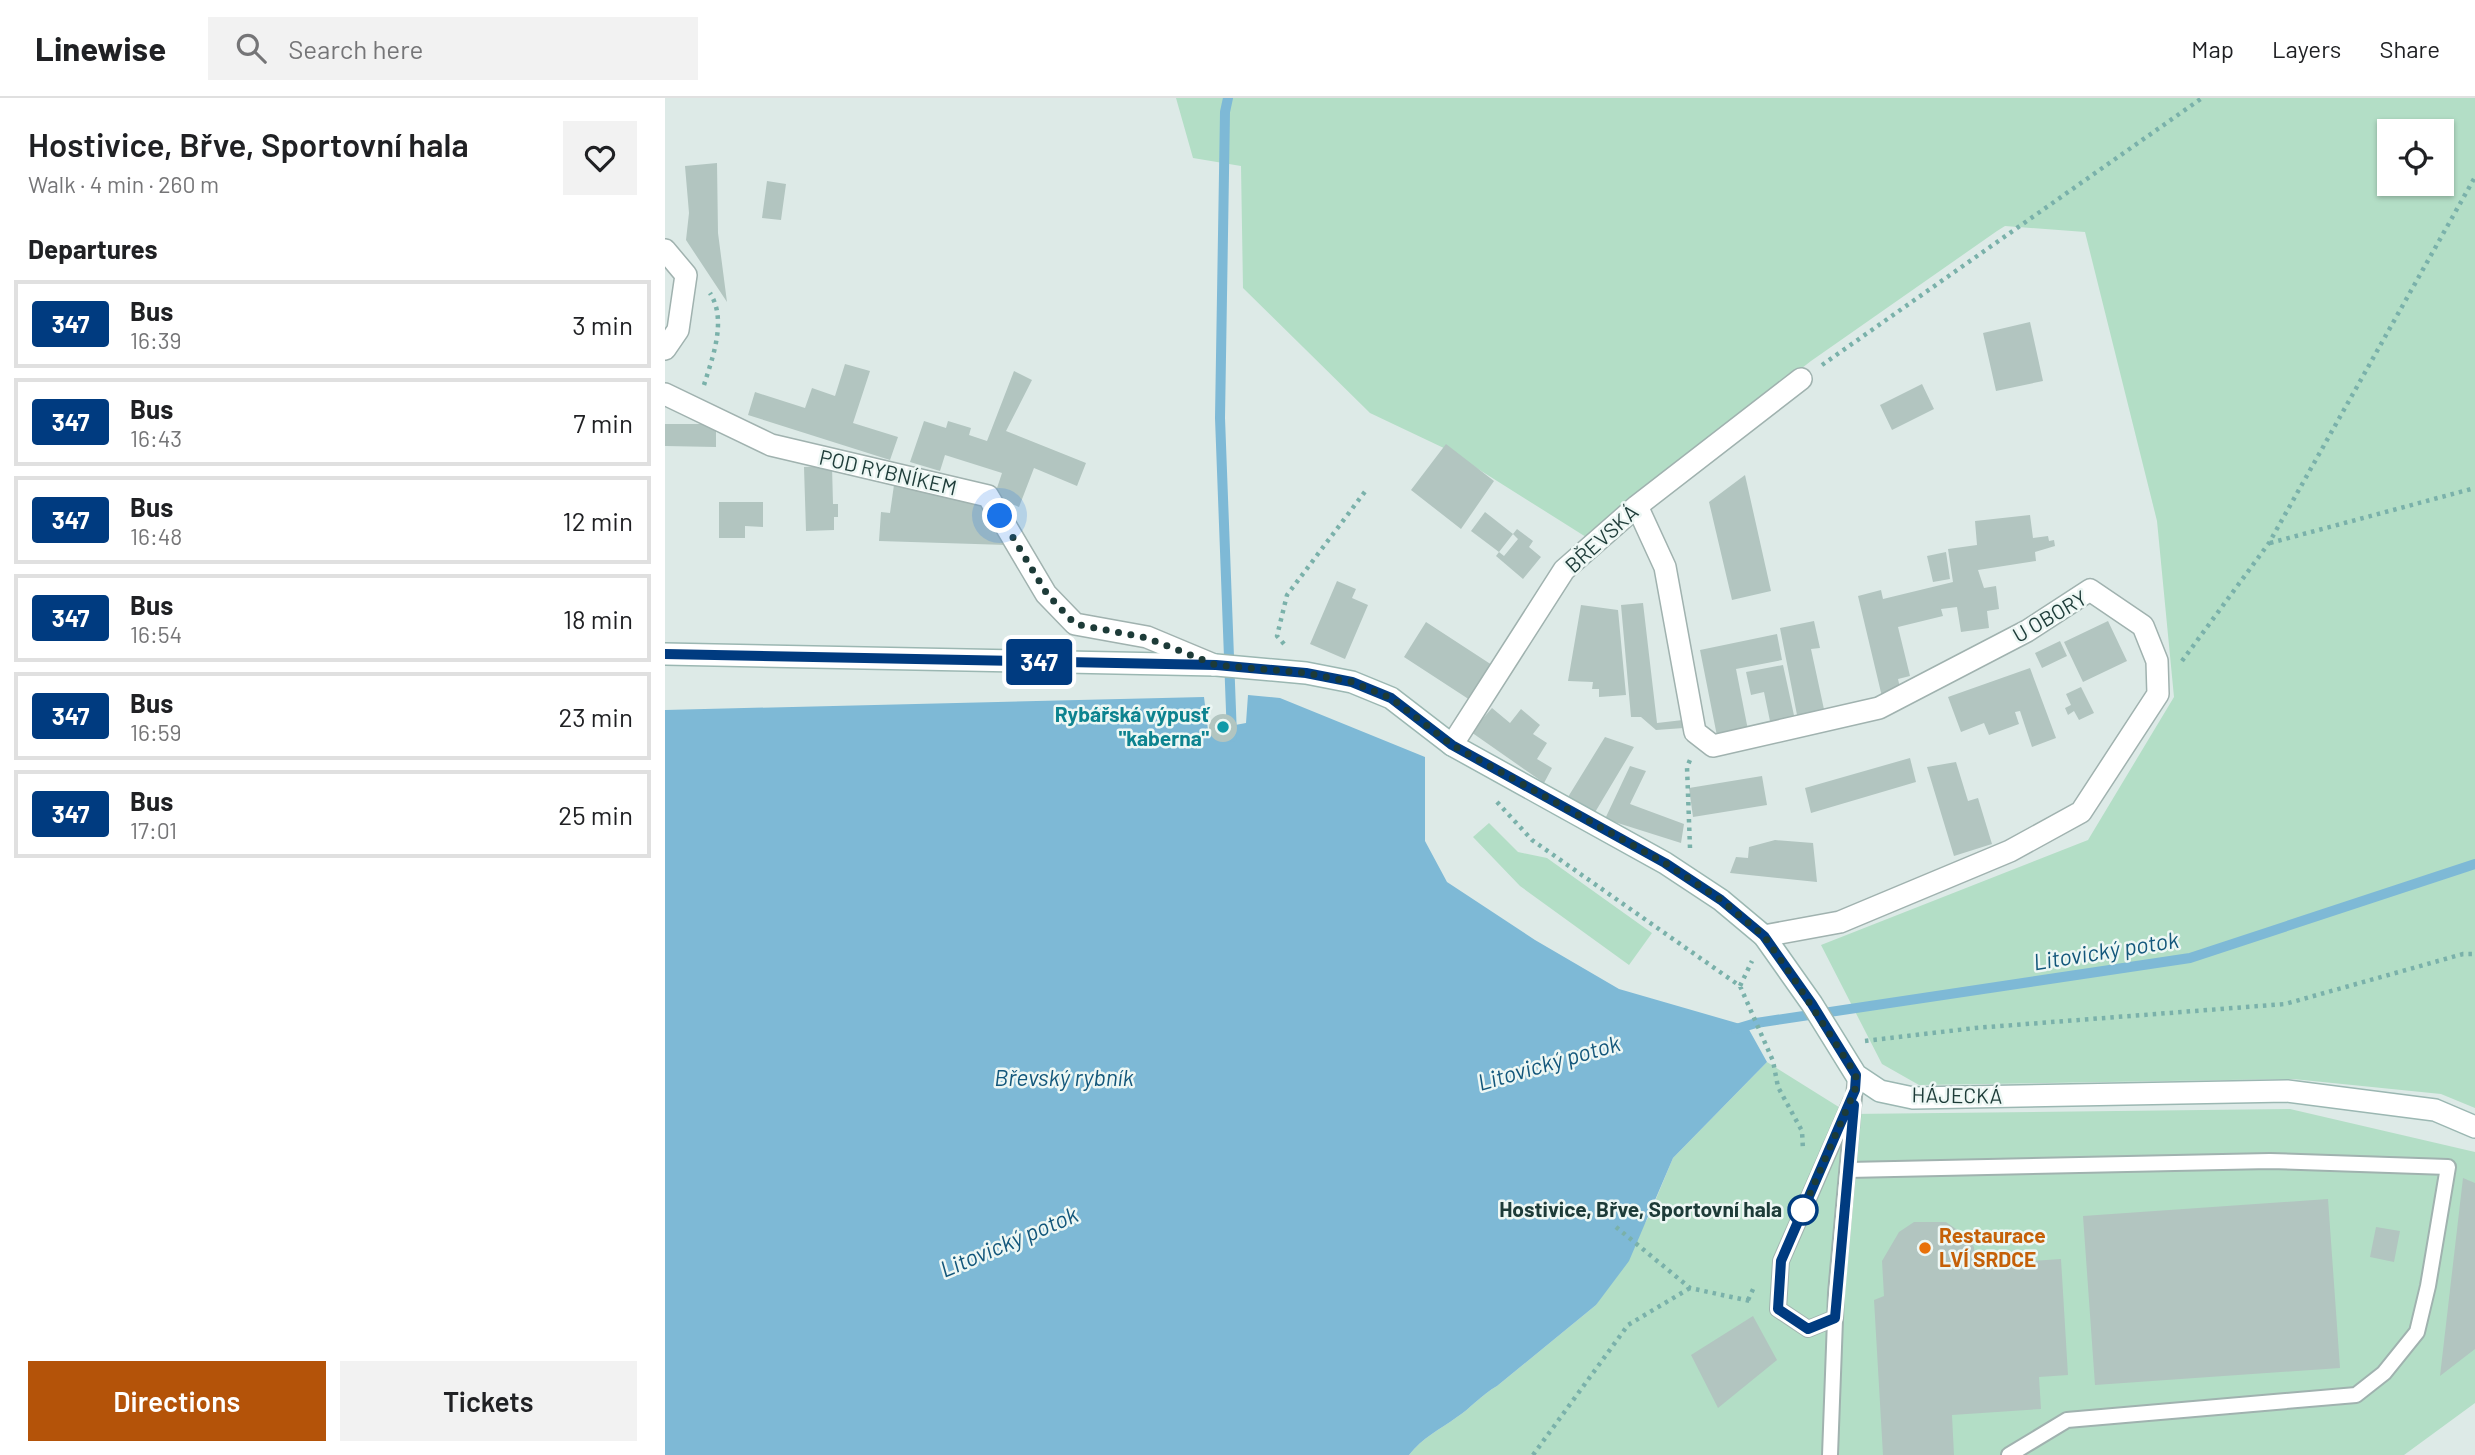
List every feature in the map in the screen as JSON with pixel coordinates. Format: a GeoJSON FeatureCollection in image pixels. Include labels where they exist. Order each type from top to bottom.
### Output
{"type":"FeatureCollection","features":[{"type":"Feature","properties":{"kind":"street"},"geometry":{"type":"LineString","coordinates":[[665,250],[686,275],[678,330],[665,349]]}},
{"type":"Feature","properties":{"kind":"street","name":"BŘEVSKÁ"},"geometry":{"type":"LineString","coordinates":[[1452,745],[1565,570],[1637,506],[1801,379]]}},
{"type":"Feature","properties":{"kind":"street","name":"POD RYBNÍKEM"},"geometry":{"type":"LineString","coordinates":[[665,394],[771,445],[988,496],[1047,594],[1075,624],[1147,638],[1216,665]]}},
{"type":"Feature","properties":{"kind":"street"},"geometry":{"type":"LineString","coordinates":[[1637,506],[1665,567],[1695,733],[1699,736]]}},
{"type":"Feature","properties":{"kind":"street","name":"U OBORY"},"geometry":{"type":"LineString","coordinates":[[1699,736],[1713,746],[1879,708],[2027,631],[2090,590],[2143,626],[2157,661],[2158,694]]}},
{"type":"Feature","properties":{"kind":"street","name":"HÁJECKÁ"},"geometry":{"type":"LineString","coordinates":[[665,653],[1216,665],[1306,673],[1352,682],[1391,698],[1452,745],[1691,880],[1721,900],[1764,936],[1817,1012],[1856,1082],[1879,1091],[1913,1098],[2287,1091],[2435,1110],[2475,1127]]}},
{"type":"Feature","properties":{"kind":"street"},"geometry":{"type":"LineString","coordinates":[[1764,936],[1840,922],[2010,850],[2081,812],[2158,694]]}},
{"type":"Feature","properties":{"kind":"lane"},"geometry":{"type":"LineString","coordinates":[[1830,1455],[1835,1318],[1856,1082]]}},
{"type":"Feature","properties":{"kind":"lane"},"geometry":{"type":"LineString","coordinates":[[1835,1318],[1808,1329],[1778,1309],[1781,1261],[1856,1082]]}},
{"type":"Feature","properties":{"kind":"lane"},"geometry":{"type":"LineString","coordinates":[[1848,1170],[2270,1161],[2448,1167],[2428,1286],[2417,1332],[2385,1373],[2356,1395],[2067,1420],[2009,1455]]}},
{"type":"Feature","properties":{"kind":"path"},"geometry":{"type":"LineString","coordinates":[[1801,379],[2202,98]]}},
{"type":"Feature","properties":{"kind":"path"},"geometry":{"type":"LineString","coordinates":[[2158,694],[2269,543],[2475,177]]}},
{"type":"Feature","properties":{"kind":"path"},"geometry":{"type":"LineString","coordinates":[[2269,543],[2475,488]]}},
{"type":"Feature","properties":{"kind":"path"},"geometry":{"type":"LineString","coordinates":[[1306,673],[1277,636],[1287,595],[1367,489]]}},
{"type":"Feature","properties":{"kind":"path"},"geometry":{"type":"LineString","coordinates":[[1691,880],[1687,767],[1699,736]]}},
{"type":"Feature","properties":{"kind":"path"},"geometry":{"type":"LineString","coordinates":[[1491,795],[1532,841],[1740,986],[1773,1061],[1778,1087],[1803,1131],[1803,1153]]}},
{"type":"Feature","properties":{"kind":"path"},"geometry":{"type":"LineString","coordinates":[[1836,1045],[1975,1028],[2285,1004],[2463,954],[2475,954]]}},
{"type":"Feature","properties":{"kind":"path"},"geometry":{"type":"LineString","coordinates":[[1616,1227],[1691,1288],[1778,1309]]}},
{"type":"Feature","properties":{"kind":"path"},"geometry":{"type":"LineString","coordinates":[[1748,1300],[1759,1275]]}},
{"type":"Feature","properties":{"kind":"path"},"geometry":{"type":"LineString","coordinates":[[1532,1455],[1628,1325],[1691,1288]]}},
{"type":"Feature","properties":{"kind":"green space"},"geometry":{"type":"Polygon","coordinates":[[[1176,98],[2475,98],[2475,1108],[2441,1094],[2293,1079],[1919,1085],[1882,1064],[1821,945],[2088,840],[2174,697],[2157,521],[2085,232],[2005,226],[1811,361],[1586,537],[1448,450],[1370,413],[1243,288],[1241,166],[1193,158],[1176,98]]]}},
{"type":"Feature","properties":{"kind":"green space"},"geometry":{"type":"Polygon","coordinates":[[[1489,823],[1518,852],[1547,858],[1652,933],[1629,965],[1520,886],[1473,837],[1489,823]]]}},
{"type":"Feature","properties":{"kind":"green space"},"geometry":{"type":"Polygon","coordinates":[[[1767,1062],[1850,1114],[2290,1109],[2475,1152],[2475,1403],[2404,1455],[1409,1455],[1426,1438],[1497,1386],[1596,1305],[1648,1218],[1673,1158],[1767,1062]]]}},
{"type":"Feature","properties":{"kind":"water","name":"Břevský rybník"},"geometry":{"type":"Polygon","coordinates":[[[1248,695],[1280,698],[1425,757],[1425,841],[1447,882],[1535,940],[1619,989],[1747,1026],[1767,1062],[1673,1158],[1629,1261],[1596,1305],[1497,1386],[1426,1438],[1409,1455],[665,1455],[665,710],[1204,697],[1208,730],[1246,723],[1248,695]]]}},
{"type":"Feature","properties":{"kind":"building"},"geometry":{"type":"Polygon","coordinates":[[[717,163],[718,233],[727,302],[686,240],[689,213],[685,166],[717,163]]]}},
{"type":"Feature","properties":{"kind":"building"},"geometry":{"type":"Polygon","coordinates":[[[767,181],[786,184],[781,220],[762,218],[767,181]]]}},
{"type":"Feature","properties":{"kind":"building"},"geometry":{"type":"Polygon","coordinates":[[[2030,322],[2043,381],[1996,391],[1983,333],[2030,322]]]}},
{"type":"Feature","properties":{"kind":"building"},"geometry":{"type":"Polygon","coordinates":[[[845,364],[870,371],[853,423],[898,437],[890,460],[748,415],[755,392],[805,408],[812,388],[835,396],[845,364]]]}},
{"type":"Feature","properties":{"kind":"building"},"geometry":{"type":"Polygon","coordinates":[[[1014,371],[1032,380],[1006,431],[1086,463],[1077,486],[1034,468],[1019,507],[994,497],[1002,473],[945,455],[940,471],[910,462],[924,421],[946,428],[948,421],[971,428],[969,435],[987,441],[1014,371]]]}},
{"type":"Feature","properties":{"kind":"building"},"geometry":{"type":"Polygon","coordinates":[[[1922,384],[1934,409],[1892,430],[1880,405],[1922,384]]]}},
{"type":"Feature","properties":{"kind":"building"},"geometry":{"type":"Polygon","coordinates":[[[665,424],[716,424],[716,447],[665,446],[665,424]]]}},
{"type":"Feature","properties":{"kind":"building"},"geometry":{"type":"Polygon","coordinates":[[[1446,444],[1494,481],[1461,529],[1411,490],[1446,444]]]}},
{"type":"Feature","properties":{"kind":"building"},"geometry":{"type":"Polygon","coordinates":[[[832,466],[833,504],[838,504],[834,530],[806,531],[804,467],[832,466]]]}},
{"type":"Feature","properties":{"kind":"building"},"geometry":{"type":"Polygon","coordinates":[[[1745,475],[1771,591],[1732,600],[1709,502],[1745,475]]]}},
{"type":"Feature","properties":{"kind":"building"},"geometry":{"type":"Polygon","coordinates":[[[904,483],[984,500],[1007,545],[879,541],[881,512],[890,513],[894,485],[904,483]]]}},
{"type":"Feature","properties":{"kind":"building"},"geometry":{"type":"Polygon","coordinates":[[[719,502],[763,502],[763,527],[745,526],[745,538],[719,538],[719,502]]]}},
{"type":"Feature","properties":{"kind":"building"},"geometry":{"type":"Polygon","coordinates":[[[1485,512],[1513,534],[1499,552],[1471,531],[1485,512]]]}},
{"type":"Feature","properties":{"kind":"building"},"geometry":{"type":"Polygon","coordinates":[[[2030,515],[2033,538],[2048,536],[2049,541],[2054,540],[2055,546],[2035,552],[2036,561],[1978,570],[1984,588],[1996,586],[1999,609],[1987,611],[1989,628],[1961,632],[1957,607],[1941,609],[1943,616],[1898,627],[1910,676],[1898,679],[1901,692],[1883,701],[1858,596],[1881,590],[1883,599],[1953,582],[1948,549],[1977,545],[1975,521],[2030,515]]]}},
{"type":"Feature","properties":{"kind":"building"},"geometry":{"type":"Polygon","coordinates":[[[1517,529],[1533,541],[1529,547],[1541,557],[1523,579],[1496,556],[1499,552],[1504,556],[1518,539],[1513,534],[1517,529]]]}},
{"type":"Feature","properties":{"kind":"building"},"geometry":{"type":"Polygon","coordinates":[[[1946,552],[1950,579],[1933,582],[1927,556],[1946,552]]]}},
{"type":"Feature","properties":{"kind":"building"},"geometry":{"type":"Polygon","coordinates":[[[1337,581],[1356,589],[1352,598],[1368,605],[1345,659],[1310,644],[1337,581]]]}},
{"type":"Feature","properties":{"kind":"building"},"geometry":{"type":"Polygon","coordinates":[[[1643,603],[1657,723],[1683,720],[1684,728],[1656,730],[1641,717],[1631,717],[1621,605],[1643,603]]]}},
{"type":"Feature","properties":{"kind":"building"},"geometry":{"type":"Polygon","coordinates":[[[1581,605],[1618,610],[1626,695],[1599,697],[1599,689],[1592,689],[1593,682],[1568,681],[1581,605]]]}},
{"type":"Feature","properties":{"kind":"building"},"geometry":{"type":"Polygon","coordinates":[[[1814,621],[1820,648],[1811,649],[1825,714],[1798,720],[1780,628],[1814,621]]]}},
{"type":"Feature","properties":{"kind":"building"},"geometry":{"type":"Polygon","coordinates":[[[2108,621],[2127,661],[2083,682],[2064,642],[2108,621]]]}},
{"type":"Feature","properties":{"kind":"building"},"geometry":{"type":"Polygon","coordinates":[[[1426,622],[1492,665],[1470,700],[1404,657],[1426,622]]]}},
{"type":"Feature","properties":{"kind":"building"},"geometry":{"type":"Polygon","coordinates":[[[1777,634],[1782,660],[1736,669],[1748,730],[1717,736],[1700,650],[1777,634]]]}},
{"type":"Feature","properties":{"kind":"building"},"geometry":{"type":"Polygon","coordinates":[[[2060,641],[2067,656],[2042,668],[2035,653],[2060,641]]]}},
{"type":"Feature","properties":{"kind":"building"},"geometry":{"type":"Polygon","coordinates":[[[1783,665],[1795,720],[1771,726],[1764,692],[1751,695],[1746,672],[1783,665]]]}},
{"type":"Feature","properties":{"kind":"building"},"geometry":{"type":"Polygon","coordinates":[[[2030,668],[2056,738],[2032,747],[2020,711],[2015,712],[2019,724],[1989,735],[1984,723],[1961,732],[1948,697],[2030,668]]]}},
{"type":"Feature","properties":{"kind":"building"},"geometry":{"type":"Polygon","coordinates":[[[2081,687],[2094,713],[2079,720],[2074,711],[2068,715],[2065,708],[2071,705],[2066,694],[2081,687]]]}},
{"type":"Feature","properties":{"kind":"building"},"geometry":{"type":"Polygon","coordinates":[[[1492,708],[1510,723],[1521,709],[1540,725],[1533,734],[1547,743],[1537,759],[1552,768],[1544,783],[1471,732],[1492,708]]]}},
{"type":"Feature","properties":{"kind":"building","name":"Rybářská výpusť \"kaberna\""},"geometry":{"type":"Polygon","coordinates":[[[1223,714],[1233,718],[1237,728],[1233,738],[1223,742],[1213,738],[1209,728],[1213,718],[1223,714]]]}},
{"type":"Feature","properties":{"kind":"building"},"geometry":{"type":"Polygon","coordinates":[[[1605,737],[1634,747],[1594,814],[1568,797],[1605,737]]]}},
{"type":"Feature","properties":{"kind":"building"},"geometry":{"type":"Polygon","coordinates":[[[1910,758],[1916,782],[1811,813],[1805,788],[1910,758]]]}},
{"type":"Feature","properties":{"kind":"building"},"geometry":{"type":"Polygon","coordinates":[[[1956,762],[1968,801],[1978,798],[1992,844],[1954,856],[1927,767],[1956,762]]]}},
{"type":"Feature","properties":{"kind":"building"},"geometry":{"type":"Polygon","coordinates":[[[1630,766],[1646,771],[1630,804],[1684,824],[1681,843],[1605,819],[1630,766]]]}},
{"type":"Feature","properties":{"kind":"building"},"geometry":{"type":"Polygon","coordinates":[[[1762,776],[1767,805],[1693,817],[1689,788],[1762,776]]]}},
{"type":"Feature","properties":{"kind":"building"},"geometry":{"type":"Polygon","coordinates":[[[1775,840],[1813,843],[1817,882],[1730,873],[1736,857],[1748,858],[1749,847],[1775,840]]]}},
{"type":"Feature","properties":{"kind":"building"},"geometry":{"type":"Polygon","coordinates":[[[2463,1178],[2475,1183],[2475,1349],[2440,1376],[2463,1178]]]}},
{"type":"Feature","properties":{"kind":"building"},"geometry":{"type":"Polygon","coordinates":[[[2328,1199],[2340,1368],[2095,1385],[2083,1216],[2328,1199]]]}},
{"type":"Feature","properties":{"kind":"building"},"geometry":{"type":"Polygon","coordinates":[[[1914,1222],[1946,1222],[1966,1236],[1974,1247],[1975,1265],[2061,1259],[2068,1375],[2039,1377],[2041,1409],[1952,1415],[1954,1455],[1883,1455],[1874,1300],[1884,1296],[1882,1261],[1899,1232],[1914,1222]]]}},
{"type":"Feature","properties":{"kind":"building"},"geometry":{"type":"Polygon","coordinates":[[[2376,1227],[2400,1231],[2394,1262],[2370,1257],[2376,1227]]]}},
{"type":"Feature","properties":{"kind":"building"},"geometry":{"type":"Polygon","coordinates":[[[1753,1316],[1777,1360],[1718,1408],[1691,1355],[1753,1316]]]}},
{"type":"Feature","properties":{"kind":"waterway"},"geometry":{"type":"LineString","coordinates":[[1228,98],[1225,112],[1220,418],[1232,737]]}},
{"type":"Feature","properties":{"kind":"waterway","name":"Litovický potok"},"geometry":{"type":"LineString","coordinates":[[1736,1029],[1756,1023],[2190,958],[2475,864]]}},
{"type":"Feature","properties":{"kind":"bus line","name":"347"},"geometry":{"type":"LineString","coordinates":[[665,654],[1216,665],[1306,673],[1352,682],[1391,698],[1452,745],[1665,863],[1721,900],[1764,936],[1812,1004],[1856,1075],[1855,1090],[1781,1261],[1778,1309],[1808,1329],[1835,1318],[1854,1105]]}},
{"type":"Feature","properties":{"kind":"place","name":"Rybářská výpusť \"kaberna\""},"geometry":{"type":"Point","coordinates":[1223,727]}},
{"type":"Feature","properties":{"kind":"place","name":"Hostivice, Břve, Sportovní hala"},"geometry":{"type":"Point","coordinates":[1803,1210]}},
{"type":"Feature","properties":{"kind":"place","name":"Restaurace LVÍ SRDCE"},"geometry":{"type":"Point","coordinates":[1925,1248]}},
{"type":"Feature","properties":{"kind":"route"},"geometry":{"type":"LineString","coordinates":[[1000,516],[1047,594],[1075,624],[1147,638],[1216,665],[1306,673],[1352,682],[1391,698],[1452,745],[1665,863],[1721,900],[1764,936],[1812,1004],[1856,1075],[1855,1090],[1802,1212],[1803,1210]]}}]}
